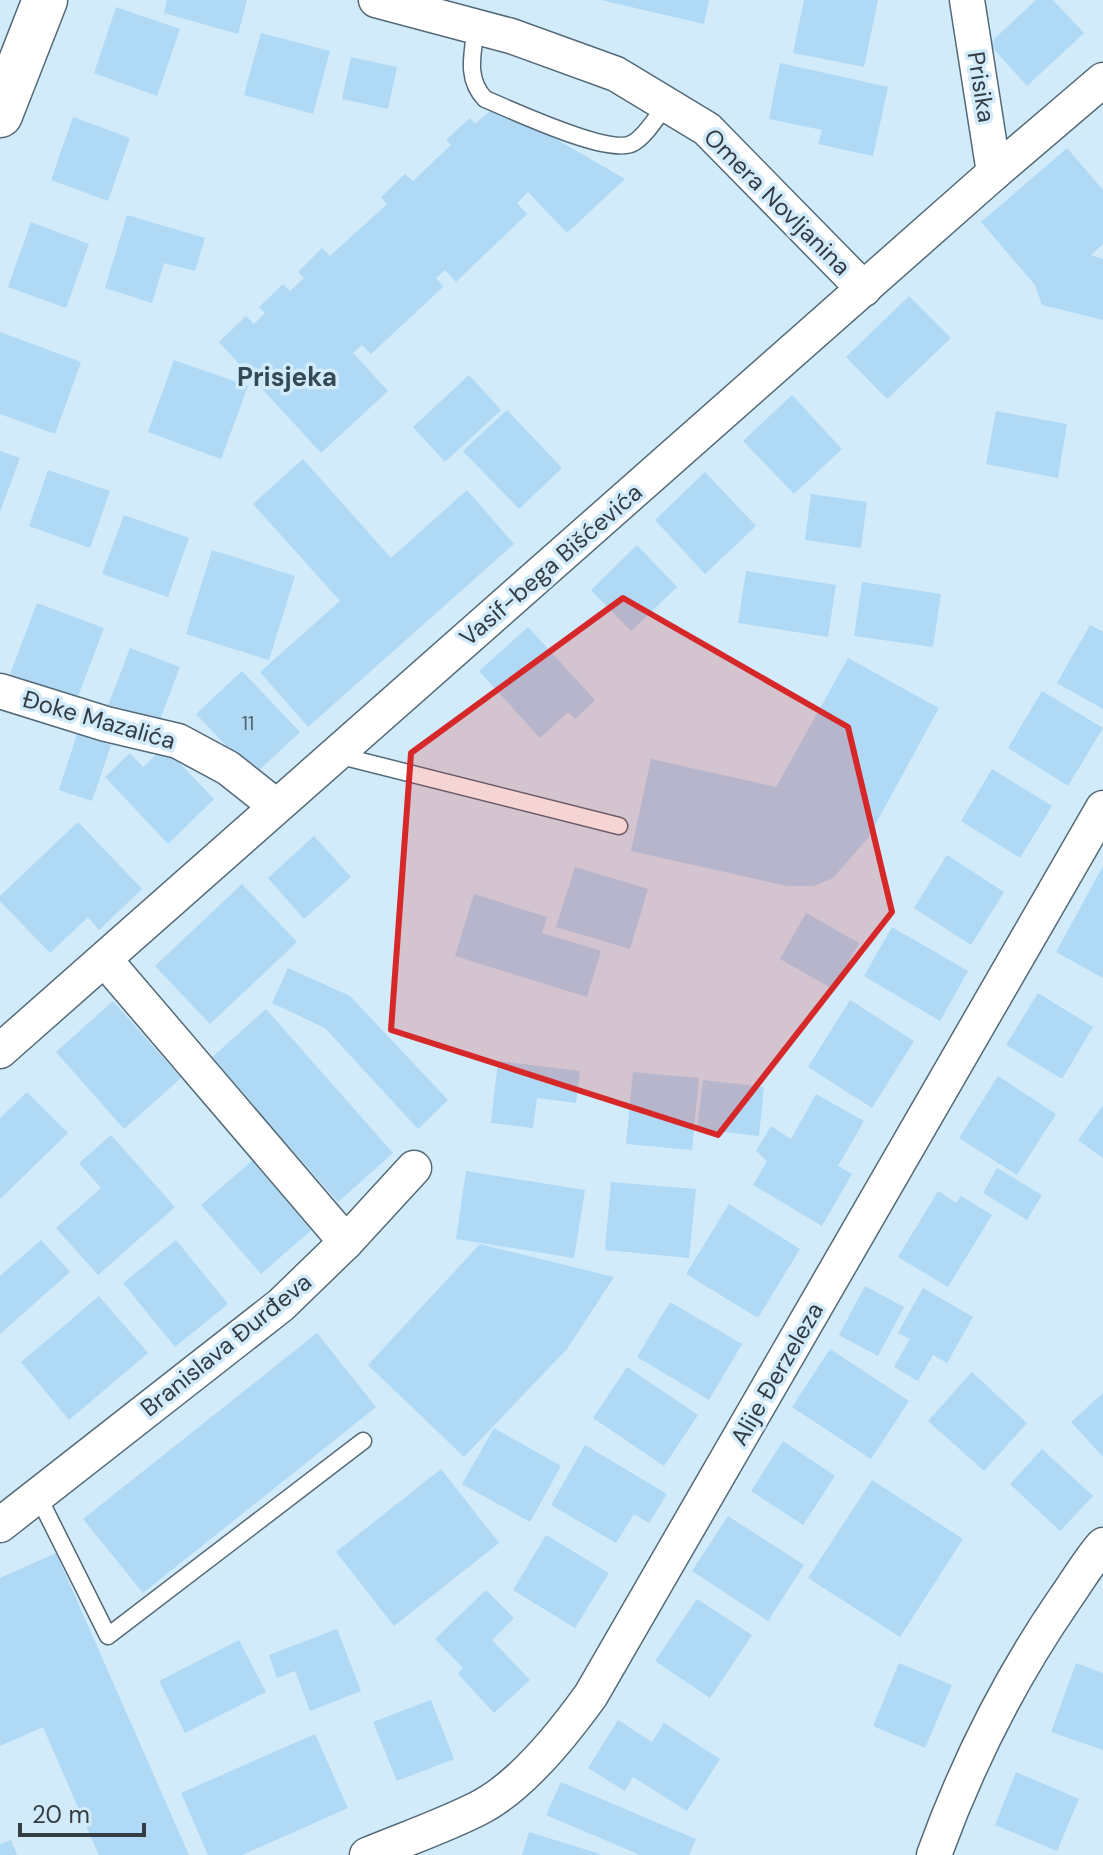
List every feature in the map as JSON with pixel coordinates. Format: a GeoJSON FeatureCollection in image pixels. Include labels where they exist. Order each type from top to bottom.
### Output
{"type":"FeatureCollection","features":[{"type":"Feature","properties":{"kind":"street"},"geometry":{"type":"LineString","coordinates":[[0,115],[45,0]]}},
{"type":"Feature","properties":{"kind":"street","name":"Omera Novljanina"},"geometry":{"type":"LineString","coordinates":[[376,0],[511,36],[616,74],[707,129],[864,289]]}},
{"type":"Feature","properties":{"kind":"street","name":"Prisika"},"geometry":{"type":"LineString","coordinates":[[967,0],[994,173]]}},
{"type":"Feature","properties":{"kind":"street","name":"Vasif-bega Bišćevića"},"geometry":{"type":"LineString","coordinates":[[0,1051],[1103,80]]}},
{"type":"Feature","properties":{"kind":"street","name":"Đoke Mazalića"},"geometry":{"type":"LineString","coordinates":[[0,691],[106,724],[178,741],[228,768],[276,806]]}},
{"type":"Feature","properties":{"kind":"street","name":"Alije Đerzeleza"},"geometry":{"type":"LineString","coordinates":[[367,1855],[478,1808],[500,1794],[560,1738],[591,1695],[1103,808]]}},
{"type":"Feature","properties":{"kind":"street"},"geometry":{"type":"LineString","coordinates":[[105,960],[346,1242]]}},
{"type":"Feature","properties":{"kind":"street","name":"Branislava Đurđeva"},"geometry":{"type":"LineString","coordinates":[[0,1525],[281,1305],[346,1242],[414,1168]]}},
{"type":"Feature","properties":{"kind":"street"},"geometry":{"type":"LineString","coordinates":[[934,1855],[959,1787],[1007,1690],[1048,1623],[1103,1545]]}},
{"type":"Feature","properties":{"kind":"lane"},"geometry":{"type":"LineString","coordinates":[[476,27],[471,77],[485,99],[596,143],[619,147],[634,143],[666,105]]}},
{"type":"Feature","properties":{"kind":"lane"},"geometry":{"type":"LineString","coordinates":[[335,755],[619,826]]}},
{"type":"Feature","properties":{"kind":"lane"},"geometry":{"type":"LineString","coordinates":[[38,1496],[108,1636],[363,1441]]}},
{"type":"Feature","properties":{"kind":"highlighted area"},"geometry":{"type":"Polygon","coordinates":[[[623,598],[848,727],[892,912],[718,1135],[391,1030],[411,753],[623,598]]]}},
{"type":"Feature","properties":{"kind":"building"},"geometry":{"type":"Polygon","coordinates":[[[167,0],[247,0],[238,34],[164,13],[167,0]]]}},
{"type":"Feature","properties":{"kind":"building"},"geometry":{"type":"Polygon","coordinates":[[[601,0],[709,0],[704,24],[601,0]]]}},
{"type":"Feature","properties":{"kind":"building"},"geometry":{"type":"Polygon","coordinates":[[[804,0],[878,0],[864,67],[793,53],[804,0]]]}},
{"type":"Feature","properties":{"kind":"building"},"geometry":{"type":"Polygon","coordinates":[[[1036,0],[1053,0],[1084,33],[1027,86],[989,44],[1036,0]]]}},
{"type":"Feature","properties":{"kind":"building"},"geometry":{"type":"Polygon","coordinates":[[[116,7],[180,29],[157,96],[94,73],[116,7]]]}},
{"type":"Feature","properties":{"kind":"building"},"geometry":{"type":"Polygon","coordinates":[[[261,33],[330,51],[313,114],[244,95],[261,33]]]}},
{"type":"Feature","properties":{"kind":"building"},"geometry":{"type":"Polygon","coordinates":[[[351,57],[397,67],[388,109],[342,99],[351,57]]]}},
{"type":"Feature","properties":{"kind":"building"},"geometry":{"type":"Polygon","coordinates":[[[780,63],[888,87],[873,156],[818,144],[822,130],[769,119],[780,63]]]}},
{"type":"Feature","properties":{"kind":"building"},"geometry":{"type":"Polygon","coordinates":[[[497,105],[625,179],[567,233],[528,192],[517,203],[527,214],[456,282],[445,270],[436,278],[443,287],[371,354],[362,345],[353,353],[388,391],[321,453],[219,342],[246,316],[254,324],[265,313],[259,307],[283,284],[290,291],[304,278],[298,272],[322,248],[330,256],[387,204],[381,197],[405,174],[413,181],[451,145],[446,140],[470,118],[475,124],[497,105]]]}},
{"type":"Feature","properties":{"kind":"building"},"geometry":{"type":"Polygon","coordinates":[[[73,117],[130,138],[108,201],[51,180],[73,117]]]}},
{"type":"Feature","properties":{"kind":"building"},"geometry":{"type":"Polygon","coordinates":[[[1067,148],[1103,190],[1103,244],[1091,255],[1103,259],[1103,320],[1042,305],[1035,285],[981,222],[1067,148]]]}},
{"type":"Feature","properties":{"kind":"building"},"geometry":{"type":"Polygon","coordinates":[[[127,215],[205,238],[195,271],[164,263],[152,303],[105,288],[127,215]]]}},
{"type":"Feature","properties":{"kind":"building"},"geometry":{"type":"Polygon","coordinates":[[[31,222],[89,244],[66,308],[8,287],[31,222]]]}},
{"type":"Feature","properties":{"kind":"building"},"geometry":{"type":"Polygon","coordinates":[[[909,296],[951,338],[887,399],[846,357],[909,296]]]}},
{"type":"Feature","properties":{"kind":"building"},"geometry":{"type":"Polygon","coordinates":[[[0,332],[81,362],[55,434],[0,414],[0,332]]]}},
{"type":"Feature","properties":{"kind":"building"},"geometry":{"type":"Polygon","coordinates":[[[174,360],[248,386],[221,459],[148,432],[174,360]]]}},
{"type":"Feature","properties":{"kind":"building"},"geometry":{"type":"Polygon","coordinates":[[[469,375],[501,410],[445,462],[413,427],[469,375]]]}},
{"type":"Feature","properties":{"kind":"building"},"geometry":{"type":"Polygon","coordinates":[[[792,395],[842,449],[794,494],[743,441],[792,395]]]}},
{"type":"Feature","properties":{"kind":"building"},"geometry":{"type":"Polygon","coordinates":[[[507,410],[562,468],[519,509],[463,451],[507,410]]]}},
{"type":"Feature","properties":{"kind":"building"},"geometry":{"type":"Polygon","coordinates":[[[996,411],[1067,424],[1058,478],[986,464],[996,411]]]}},
{"type":"Feature","properties":{"kind":"building"},"geometry":{"type":"Polygon","coordinates":[[[0,451],[20,458],[0,512],[0,451]]]}},
{"type":"Feature","properties":{"kind":"building"},"geometry":{"type":"Polygon","coordinates":[[[303,459],[391,558],[467,490],[514,544],[308,727],[260,672],[340,601],[253,504],[303,459]]]}},
{"type":"Feature","properties":{"kind":"building"},"geometry":{"type":"Polygon","coordinates":[[[48,470],[110,491],[90,548],[29,526],[48,470]]]}},
{"type":"Feature","properties":{"kind":"building"},"geometry":{"type":"Polygon","coordinates":[[[705,472],[756,526],[705,574],[655,520],[705,472]]]}},
{"type":"Feature","properties":{"kind":"building"},"geometry":{"type":"Polygon","coordinates":[[[811,494],[867,502],[861,548],[805,540],[811,494]]]}},
{"type":"Feature","properties":{"kind":"building"},"geometry":{"type":"Polygon","coordinates":[[[124,515],[189,538],[168,597],[102,574],[124,515]]]}},
{"type":"Feature","properties":{"kind":"building"},"geometry":{"type":"Polygon","coordinates":[[[637,545],[677,587],[631,631],[591,590],[637,545]]]}},
{"type":"Feature","properties":{"kind":"building"},"geometry":{"type":"Polygon","coordinates":[[[212,550],[295,576],[269,660],[186,634],[212,550]]]}},
{"type":"Feature","properties":{"kind":"building"},"geometry":{"type":"Polygon","coordinates":[[[746,571],[836,585],[828,637],[738,623],[746,571]]]}},
{"type":"Feature","properties":{"kind":"building"},"geometry":{"type":"Polygon","coordinates":[[[862,582],[941,594],[933,647],[854,636],[862,582]]]}},
{"type":"Feature","properties":{"kind":"building"},"geometry":{"type":"Polygon","coordinates":[[[37,603],[104,628],[77,699],[10,674],[37,603]]]}},
{"type":"Feature","properties":{"kind":"building"},"geometry":{"type":"Polygon","coordinates":[[[1090,625],[1103,632],[1103,709],[1057,683],[1090,625]]]}},
{"type":"Feature","properties":{"kind":"building"},"geometry":{"type":"Polygon","coordinates":[[[528,627],[595,700],[575,719],[568,712],[540,738],[479,671],[528,627]]]}},
{"type":"Feature","properties":{"kind":"building"},"geometry":{"type":"Polygon","coordinates":[[[130,648],[180,667],[158,725],[108,706],[130,648]]]}},
{"type":"Feature","properties":{"kind":"building"},"geometry":{"type":"Polygon","coordinates":[[[848,658],[939,708],[868,838],[833,878],[814,886],[787,886],[631,851],[651,759],[776,787],[848,658]]]}},
{"type":"Feature","properties":{"kind":"building"},"geometry":{"type":"Polygon","coordinates":[[[242,671],[300,732],[254,775],[196,714],[242,671]]]}},
{"type":"Feature","properties":{"kind":"building"},"geometry":{"type":"Polygon","coordinates":[[[1042,691],[1103,728],[1068,786],[1008,748],[1042,691]]]}},
{"type":"Feature","properties":{"kind":"building"},"geometry":{"type":"Polygon","coordinates":[[[77,734],[111,745],[92,801],[59,790],[77,734]]]}},
{"type":"Feature","properties":{"kind":"building"},"geometry":{"type":"Polygon","coordinates":[[[164,747],[214,799],[168,844],[105,777],[130,753],[143,767],[164,747]]]}},
{"type":"Feature","properties":{"kind":"building"},"geometry":{"type":"Polygon","coordinates":[[[992,769],[1052,806],[1020,858],[961,821],[992,769]]]}},
{"type":"Feature","properties":{"kind":"building"},"geometry":{"type":"Polygon","coordinates":[[[78,822],[142,889],[99,930],[88,917],[50,953],[0,901],[0,896],[78,822]]]}},
{"type":"Feature","properties":{"kind":"building"},"geometry":{"type":"Polygon","coordinates":[[[314,836],[351,877],[304,919],[268,878],[314,836]]]}},
{"type":"Feature","properties":{"kind":"building"},"geometry":{"type":"Polygon","coordinates":[[[947,855],[1004,892],[971,945],[914,908],[947,855]]]}},
{"type":"Feature","properties":{"kind":"building"},"geometry":{"type":"Polygon","coordinates":[[[1103,866],[1103,978],[1056,952],[1103,866]]]}},
{"type":"Feature","properties":{"kind":"building"},"geometry":{"type":"Polygon","coordinates":[[[575,867],[648,889],[630,949],[556,927],[575,867]]]}},
{"type":"Feature","properties":{"kind":"building"},"geometry":{"type":"Polygon","coordinates":[[[242,884],[297,942],[210,1024],[155,966],[242,884]]]}},
{"type":"Feature","properties":{"kind":"building"},"geometry":{"type":"Polygon","coordinates":[[[474,894],[547,917],[542,933],[601,951],[587,997],[455,956],[474,894]]]}},
{"type":"Feature","properties":{"kind":"building"},"geometry":{"type":"Polygon","coordinates":[[[806,913],[859,943],[833,989],[780,959],[806,913]]]}},
{"type":"Feature","properties":{"kind":"building"},"geometry":{"type":"Polygon","coordinates":[[[892,927],[968,971],[940,1021],[864,976],[892,927]]]}},
{"type":"Feature","properties":{"kind":"building"},"geometry":{"type":"Polygon","coordinates":[[[288,968],[350,996],[448,1100],[418,1129],[325,1028],[272,1003],[288,968]]]}},
{"type":"Feature","properties":{"kind":"building"},"geometry":{"type":"Polygon","coordinates":[[[1038,993],[1093,1027],[1062,1079],[1006,1045],[1038,993]]]}},
{"type":"Feature","properties":{"kind":"building"},"geometry":{"type":"Polygon","coordinates":[[[850,1000],[914,1041],[872,1108],[808,1067],[850,1000]]]}},
{"type":"Feature","properties":{"kind":"building"},"geometry":{"type":"Polygon","coordinates":[[[113,1001],[181,1078],[124,1129],[56,1052],[113,1001]]]}},
{"type":"Feature","properties":{"kind":"building"},"geometry":{"type":"Polygon","coordinates":[[[266,1009],[393,1153],[338,1202],[211,1058],[266,1009]]]}},
{"type":"Feature","properties":{"kind":"building"},"geometry":{"type":"Polygon","coordinates":[[[498,1061],[580,1071],[576,1103],[537,1098],[533,1128],[491,1123],[498,1061]]]}},
{"type":"Feature","properties":{"kind":"building"},"geometry":{"type":"Polygon","coordinates":[[[633,1072],[699,1078],[692,1150],[626,1144],[633,1072]]]}},
{"type":"Feature","properties":{"kind":"building"},"geometry":{"type":"Polygon","coordinates":[[[998,1076],[1056,1114],[1017,1175],[959,1138],[998,1076]]]}},
{"type":"Feature","properties":{"kind":"building"},"geometry":{"type":"Polygon","coordinates":[[[703,1080],[764,1087],[759,1136],[697,1129],[703,1080]]]}},
{"type":"Feature","properties":{"kind":"building"},"geometry":{"type":"Polygon","coordinates":[[[27,1092],[68,1133],[0,1199],[0,1118],[27,1092]]]}},
{"type":"Feature","properties":{"kind":"building"},"geometry":{"type":"Polygon","coordinates":[[[816,1094],[864,1121],[838,1166],[852,1174],[822,1226],[753,1185],[767,1161],[756,1151],[771,1126],[791,1139],[816,1094]]]}},
{"type":"Feature","properties":{"kind":"building"},"geometry":{"type":"Polygon","coordinates":[[[1103,1105],[1103,1158],[1078,1140],[1103,1105]]]}},
{"type":"Feature","properties":{"kind":"building"},"geometry":{"type":"Polygon","coordinates":[[[111,1135],[175,1207],[98,1275],[56,1228],[101,1188],[79,1163],[111,1135]]]}},
{"type":"Feature","properties":{"kind":"building"},"geometry":{"type":"Polygon","coordinates":[[[254,1159],[314,1228],[261,1274],[201,1205],[254,1159]]]}},
{"type":"Feature","properties":{"kind":"building"},"geometry":{"type":"Polygon","coordinates":[[[997,1168],[1042,1195],[1027,1220],[983,1193],[997,1168]]]}},
{"type":"Feature","properties":{"kind":"building"},"geometry":{"type":"Polygon","coordinates":[[[466,1171],[585,1190],[574,1258],[456,1239],[466,1171]]]}},
{"type":"Feature","properties":{"kind":"building"},"geometry":{"type":"Polygon","coordinates":[[[611,1182],[696,1189],[689,1258],[605,1250],[611,1182]]]}},
{"type":"Feature","properties":{"kind":"building"},"geometry":{"type":"Polygon","coordinates":[[[938,1191],[956,1203],[961,1196],[992,1215],[948,1287],[898,1257],[938,1191]]]}},
{"type":"Feature","properties":{"kind":"building"},"geometry":{"type":"Polygon","coordinates":[[[729,1204],[800,1249],[758,1318],[686,1274],[729,1204]]]}},
{"type":"Feature","properties":{"kind":"building"},"geometry":{"type":"Polygon","coordinates":[[[41,1240],[70,1272],[0,1334],[0,1276],[41,1240]]]}},
{"type":"Feature","properties":{"kind":"building"},"geometry":{"type":"Polygon","coordinates":[[[176,1240],[228,1304],[175,1347],[123,1283],[176,1240]]]}},
{"type":"Feature","properties":{"kind":"building"},"geometry":{"type":"Polygon","coordinates":[[[480,1244],[614,1277],[567,1349],[464,1457],[368,1365],[480,1244]]]}},
{"type":"Feature","properties":{"kind":"building"},"geometry":{"type":"Polygon","coordinates":[[[865,1286],[904,1307],[878,1356],[839,1335],[865,1286]]]}},
{"type":"Feature","properties":{"kind":"building"},"geometry":{"type":"Polygon","coordinates":[[[923,1288],[973,1317],[947,1363],[933,1355],[918,1381],[894,1367],[910,1339],[898,1333],[923,1288]]]}},
{"type":"Feature","properties":{"kind":"building"},"geometry":{"type":"Polygon","coordinates":[[[99,1296],[148,1353],[69,1420],[21,1362],[99,1296]]]}},
{"type":"Feature","properties":{"kind":"building"},"geometry":{"type":"Polygon","coordinates":[[[670,1302],[742,1344],[709,1400],[637,1357],[670,1302]]]}},
{"type":"Feature","properties":{"kind":"building"},"geometry":{"type":"Polygon","coordinates":[[[317,1333],[376,1407],[143,1593],[83,1519],[317,1333]]]}},
{"type":"Feature","properties":{"kind":"building"},"geometry":{"type":"Polygon","coordinates":[[[830,1349],[909,1401],[871,1459],[792,1407],[830,1349]]]}},
{"type":"Feature","properties":{"kind":"building"},"geometry":{"type":"Polygon","coordinates":[[[627,1367],[698,1415],[664,1466],[593,1418],[627,1367]]]}},
{"type":"Feature","properties":{"kind":"building"},"geometry":{"type":"Polygon","coordinates":[[[972,1372],[1027,1423],[984,1471],[928,1421],[972,1372]]]}},
{"type":"Feature","properties":{"kind":"building"},"geometry":{"type":"Polygon","coordinates":[[[1103,1393],[1103,1457],[1071,1422],[1103,1393]]]}},
{"type":"Feature","properties":{"kind":"building"},"geometry":{"type":"Polygon","coordinates":[[[494,1428],[561,1466],[530,1522],[462,1484],[494,1428]]]}},
{"type":"Feature","properties":{"kind":"building"},"geometry":{"type":"Polygon","coordinates":[[[783,1441],[835,1476],[803,1525],[751,1491],[783,1441]]]}},
{"type":"Feature","properties":{"kind":"building"},"geometry":{"type":"Polygon","coordinates":[[[585,1445],[667,1494],[649,1523],[634,1514],[616,1543],[551,1505],[585,1445]]]}},
{"type":"Feature","properties":{"kind":"building"},"geometry":{"type":"Polygon","coordinates":[[[1042,1449],[1093,1496],[1060,1531],[1010,1484],[1042,1449]]]}},
{"type":"Feature","properties":{"kind":"building"},"geometry":{"type":"Polygon","coordinates":[[[441,1469],[499,1543],[394,1626],[336,1552],[441,1469]]]}},
{"type":"Feature","properties":{"kind":"building"},"geometry":{"type":"Polygon","coordinates":[[[872,1480],[963,1539],[900,1637],[808,1578],[872,1480]]]}},
{"type":"Feature","properties":{"kind":"building"},"geometry":{"type":"Polygon","coordinates":[[[728,1516],[804,1565],[768,1621],[692,1571],[728,1516]]]}},
{"type":"Feature","properties":{"kind":"building"},"geometry":{"type":"Polygon","coordinates":[[[546,1535],[609,1573],[575,1628],[513,1590],[546,1535]]]}},
{"type":"Feature","properties":{"kind":"building"},"geometry":{"type":"Polygon","coordinates":[[[56,1553],[189,1855],[99,1855],[43,1727],[0,1746],[0,1578],[56,1553]]]}},
{"type":"Feature","properties":{"kind":"building"},"geometry":{"type":"Polygon","coordinates":[[[486,1590],[514,1618],[492,1640],[530,1680],[494,1713],[458,1674],[463,1668],[435,1639],[486,1590]]]}},
{"type":"Feature","properties":{"kind":"building"},"geometry":{"type":"Polygon","coordinates":[[[697,1599],[752,1635],[710,1698],[655,1661],[697,1599]]]}},
{"type":"Feature","properties":{"kind":"building"},"geometry":{"type":"Polygon","coordinates":[[[337,1629],[361,1691],[310,1711],[295,1671],[277,1678],[269,1655],[337,1629]]]}},
{"type":"Feature","properties":{"kind":"building"},"geometry":{"type":"Polygon","coordinates":[[[239,1640],[266,1692],[185,1733],[159,1681],[239,1640]]]}},
{"type":"Feature","properties":{"kind":"building"},"geometry":{"type":"Polygon","coordinates":[[[899,1663],[952,1685],[925,1748],[873,1726],[899,1663]]]}},
{"type":"Feature","properties":{"kind":"building"},"geometry":{"type":"Polygon","coordinates":[[[1076,1663],[1103,1673],[1103,1750],[1051,1732],[1076,1663]]]}},
{"type":"Feature","properties":{"kind":"building"},"geometry":{"type":"Polygon","coordinates":[[[431,1700],[454,1759],[397,1781],[373,1722],[431,1700]]]}},
{"type":"Feature","properties":{"kind":"building"},"geometry":{"type":"Polygon","coordinates":[[[618,1720],[652,1742],[664,1723],[720,1759],[687,1811],[633,1777],[625,1791],[588,1768],[618,1720]]]}},
{"type":"Feature","properties":{"kind":"building"},"geometry":{"type":"Polygon","coordinates":[[[315,1734],[348,1808],[242,1855],[208,1855],[181,1793],[315,1734]]]}},
{"type":"Feature","properties":{"kind":"building"},"geometry":{"type":"Polygon","coordinates":[[[1016,1772],[1079,1799],[1057,1851],[995,1825],[1016,1772]]]}},
{"type":"Feature","properties":{"kind":"building"},"geometry":{"type":"Polygon","coordinates":[[[561,1782],[696,1839],[689,1855],[640,1855],[546,1815],[561,1782]]]}},
{"type":"Feature","properties":{"kind":"building"},"geometry":{"type":"Polygon","coordinates":[[[529,1832],[600,1854],[600,1855],[522,1855],[529,1832]]]}},
{"type":"Feature","properties":{"kind":"building"},"geometry":{"type":"Polygon","coordinates":[[[11,1840],[17,1855],[0,1855],[0,1844],[11,1840]]]}},
{"type":"Feature","properties":{"kind":"district","name":"Prisjeka"},"geometry":{"type":"Point","coordinates":[287,377]}}]}
